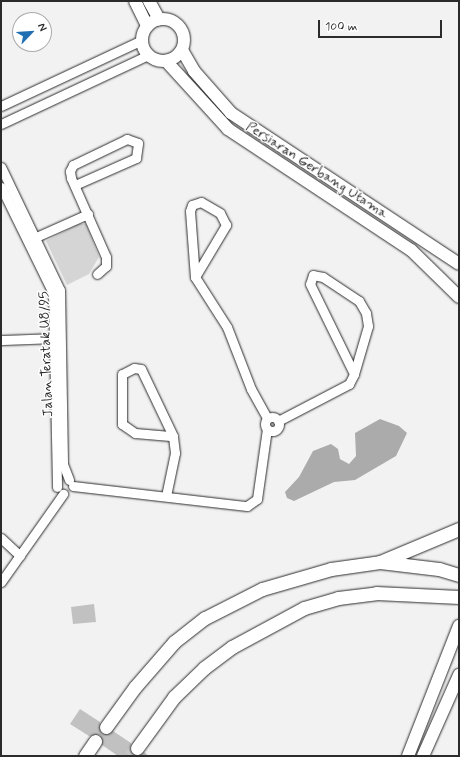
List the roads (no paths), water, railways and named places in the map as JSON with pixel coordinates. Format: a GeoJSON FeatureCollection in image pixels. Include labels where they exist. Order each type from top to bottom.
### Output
{"type":"FeatureCollection","features":[{"type":"Feature","properties":{"kind":"highway"},"geometry":{"type":"LineString","coordinates":[[380,562],[459,529]]}},
{"type":"Feature","properties":{"kind":"highway"},"geometry":{"type":"LineString","coordinates":[[106,726],[160,656],[205,618],[262,589],[331,568],[380,562],[440,569],[459,575]]}},
{"type":"Feature","properties":{"kind":"highway"},"geometry":{"type":"LineString","coordinates":[[137,748],[174,697],[204,668],[232,647],[299,610],[332,600],[376,593],[459,597]]}},
{"type":"Feature","properties":{"kind":"highway"},"geometry":{"type":"LineString","coordinates":[[85,756],[95,741]]}},
{"type":"Feature","properties":{"kind":"main road"},"geometry":{"type":"LineString","coordinates":[[135,1],[147,26]]}},
{"type":"Feature","properties":{"kind":"main road"},"geometry":{"type":"LineString","coordinates":[[148,55],[142,40],[147,26],[159,19],[149,1]]}},
{"type":"Feature","properties":{"kind":"main road","name":"Persiaran Gerbang Utama"},"geometry":{"type":"LineString","coordinates":[[159,19],[178,24],[184,37],[182,50],[201,80],[235,116],[459,264]]}},
{"type":"Feature","properties":{"kind":"main road"},"geometry":{"type":"LineString","coordinates":[[166,61],[182,50]]}},
{"type":"Feature","properties":{"kind":"main road","name":"Persiaran Gerbang Utama"},"geometry":{"type":"LineString","coordinates":[[148,55],[166,61],[228,129],[411,250],[459,296]]}},
{"type":"Feature","properties":{"kind":"main road"},"geometry":{"type":"LineString","coordinates":[[408,756],[459,626]]}},
{"type":"Feature","properties":{"kind":"main road"},"geometry":{"type":"LineString","coordinates":[[424,756],[459,675]]}},
{"type":"Feature","properties":{"kind":"street"},"geometry":{"type":"LineString","coordinates":[[1,106],[142,40]]}},
{"type":"Feature","properties":{"kind":"street"},"geometry":{"type":"LineString","coordinates":[[1,124],[148,55]]}},
{"type":"Feature","properties":{"kind":"street"},"geometry":{"type":"LineString","coordinates":[[75,185],[136,158],[138,143],[128,139],[73,165],[70,171],[75,185],[106,257],[106,266],[97,274]]}},
{"type":"Feature","properties":{"kind":"street","name":"Jalan Teratak U8/95"},"geometry":{"type":"LineString","coordinates":[[1,167],[36,237],[60,290],[58,338],[57,487]]}},
{"type":"Feature","properties":{"kind":"street","name":"Jalan Teratak U8/95"},"geometry":{"type":"LineString","coordinates":[[1,187],[49,281],[58,338],[63,464],[71,483]]}},
{"type":"Feature","properties":{"kind":"street"},"geometry":{"type":"LineString","coordinates":[[63,494],[57,487],[60,480],[71,483],[241,507],[253,503],[257,499],[267,429],[267,418],[247,379],[227,327],[195,277],[190,212],[192,205],[201,202],[220,213],[226,225],[195,277]]}},
{"type":"Feature","properties":{"kind":"street"},"geometry":{"type":"LineString","coordinates":[[36,237],[88,214]]}},
{"type":"Feature","properties":{"kind":"street"},"geometry":{"type":"LineString","coordinates":[[267,429],[276,429],[278,421],[343,389],[354,374],[368,326],[366,313],[359,301],[323,277],[313,275],[310,284],[354,374]]}},
{"type":"Feature","properties":{"kind":"street"},"geometry":{"type":"LineString","coordinates":[[1,340],[58,338]]}},
{"type":"Feature","properties":{"kind":"street"},"geometry":{"type":"LineString","coordinates":[[166,496],[175,453],[173,436],[141,369],[134,368],[122,374],[122,424],[135,433],[173,436]]}},
{"type":"Feature","properties":{"kind":"street"},"geometry":{"type":"LineString","coordinates":[[267,418],[272,417],[278,421]]}},
{"type":"Feature","properties":{"kind":"street"},"geometry":{"type":"LineString","coordinates":[[1,582],[63,494],[70,493],[71,483]]}},
{"type":"Feature","properties":{"kind":"street"},"geometry":{"type":"LineString","coordinates":[[1,538],[20,556]]}},
{"type":"Feature","properties":{"kind":"tunnel"},"geometry":{"type":"LineString","coordinates":[[131,756],[137,748]]}}]}
